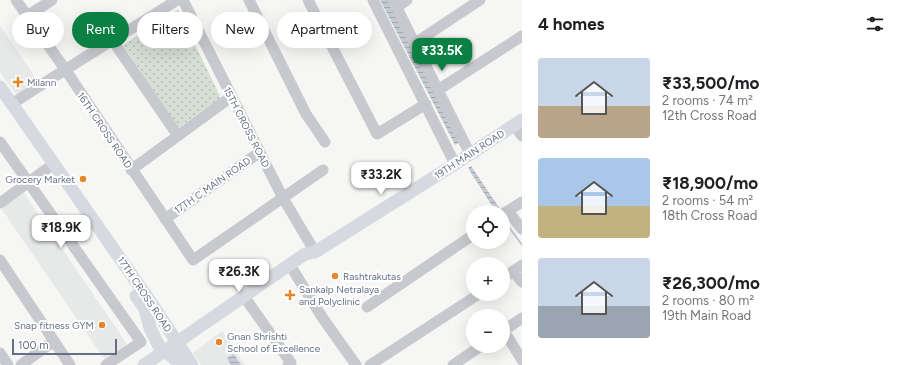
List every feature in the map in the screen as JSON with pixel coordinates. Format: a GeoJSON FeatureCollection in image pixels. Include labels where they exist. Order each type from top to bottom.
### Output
{"type":"FeatureCollection","features":[{"type":"Feature","properties":{"kind":"main road","name":"17TH CROSS ROAD"},"geometry":{"type":"LineString","coordinates":[[0,87],[152,315],[150,328],[159,346],[173,349],[192,365]]}},
{"type":"Feature","properties":{"kind":"main road","name":"17TH CROSS ROAD"},"geometry":{"type":"LineString","coordinates":[[0,98],[145,309],[152,315]]}},
{"type":"Feature","properties":{"kind":"main road","name":"19TH MAIN ROAD"},"geometry":{"type":"LineString","coordinates":[[158,365],[173,349],[292,268],[309,262],[315,252],[518,122]]}},
{"type":"Feature","properties":{"kind":"main road","name":"19TH MAIN ROAD"},"geometry":{"type":"LineString","coordinates":[[144,365],[191,340],[248,302],[292,268]]}},
{"type":"Feature","properties":{"kind":"main road"},"geometry":{"type":"LineString","coordinates":[[173,349],[182,365]]}},
{"type":"Feature","properties":{"kind":"street","name":"16TH CROSS ROAD"},"geometry":{"type":"LineString","coordinates":[[16,0],[24,12]]}},
{"type":"Feature","properties":{"kind":"street"},"geometry":{"type":"LineString","coordinates":[[33,12],[52,0]]}},
{"type":"Feature","properties":{"kind":"street"},"geometry":{"type":"LineString","coordinates":[[129,31],[177,0]]}},
{"type":"Feature","properties":{"kind":"street","name":"15TH CROSS ROAD"},"geometry":{"type":"LineString","coordinates":[[183,0],[283,198],[315,252]]}},
{"type":"Feature","properties":{"kind":"street"},"geometry":{"type":"LineString","coordinates":[[249,0],[306,114],[325,142]]}},
{"type":"Feature","properties":{"kind":"street"},"geometry":{"type":"LineString","coordinates":[[308,0],[377,134],[426,104]]}},
{"type":"Feature","properties":{"kind":"street"},"geometry":{"type":"LineString","coordinates":[[373,0],[426,104],[449,154],[464,158]]}},
{"type":"Feature","properties":{"kind":"street"},"geometry":{"type":"LineString","coordinates":[[407,0],[395,3],[438,90],[464,158]]}},
{"type":"Feature","properties":{"kind":"street"},"geometry":{"type":"LineString","coordinates":[[415,43],[480,0]]}},
{"type":"Feature","properties":{"kind":"street"},"geometry":{"type":"LineString","coordinates":[[438,90],[522,36]]}},
{"type":"Feature","properties":{"kind":"street","name":"16TH CROSS ROAD"},"geometry":{"type":"LineString","coordinates":[[50,48],[193,260],[283,198]]}},
{"type":"Feature","properties":{"kind":"street"},"geometry":{"type":"LineString","coordinates":[[12,104],[65,69],[101,48]]}},
{"type":"Feature","properties":{"kind":"street"},"geometry":{"type":"LineString","coordinates":[[118,48],[178,136]]}},
{"type":"Feature","properties":{"kind":"street"},"geometry":{"type":"LineString","coordinates":[[132,170],[231,97]]}},
{"type":"Feature","properties":{"kind":"street"},"geometry":{"type":"LineString","coordinates":[[518,122],[522,136]]}},
{"type":"Feature","properties":{"kind":"street"},"geometry":{"type":"LineString","coordinates":[[0,142],[141,342],[106,365]]}},
{"type":"Feature","properties":{"kind":"street","name":"17TH C MAIN ROAD"},"geometry":{"type":"LineString","coordinates":[[165,218],[260,152]]}},
{"type":"Feature","properties":{"kind":"street"},"geometry":{"type":"LineString","coordinates":[[0,203],[48,168]]}},
{"type":"Feature","properties":{"kind":"street"},"geometry":{"type":"LineString","coordinates":[[283,198],[323,170]]}},
{"type":"Feature","properties":{"kind":"street"},"geometry":{"type":"LineString","coordinates":[[510,209],[522,202]]}},
{"type":"Feature","properties":{"kind":"street"},"geometry":{"type":"LineString","coordinates":[[510,217],[522,229]]}},
{"type":"Feature","properties":{"kind":"street"},"geometry":{"type":"LineString","coordinates":[[367,307],[466,240]]}},
{"type":"Feature","properties":{"kind":"street"},"geometry":{"type":"LineString","coordinates":[[0,260],[70,365]]}},
{"type":"Feature","properties":{"kind":"street"},"geometry":{"type":"LineString","coordinates":[[292,268],[322,317],[356,365]]}},
{"type":"Feature","properties":{"kind":"street"},"geometry":{"type":"LineString","coordinates":[[518,268],[522,282]]}},
{"type":"Feature","properties":{"kind":"street"},"geometry":{"type":"LineString","coordinates":[[370,365],[468,301]]}},
{"type":"Feature","properties":{"kind":"street"},"geometry":{"type":"LineString","coordinates":[[248,302],[291,363],[288,365]]}},
{"type":"Feature","properties":{"kind":"street"},"geometry":{"type":"LineString","coordinates":[[510,326],[522,318]]}},
{"type":"Feature","properties":{"kind":"street"},"geometry":{"type":"LineString","coordinates":[[21,365],[54,341]]}},
{"type":"Feature","properties":{"kind":"street"},"geometry":{"type":"LineString","coordinates":[[510,341],[522,358]]}},
{"type":"Feature","properties":{"kind":"street"},"geometry":{"type":"LineString","coordinates":[[460,363],[472,353]]}},
{"type":"Feature","properties":{"kind":"street"},"geometry":{"type":"LineString","coordinates":[[0,354],[8,365]]}},
{"type":"Feature","properties":{"kind":"shaded area"},"geometry":{"type":"Polygon","coordinates":[[[380,0],[388,0],[460,142],[455,145],[380,0]]]}},
{"type":"Feature","properties":{"kind":"shaded area"},"geometry":{"type":"Polygon","coordinates":[[[0,26],[12,44],[12,48],[15,48],[37,80],[16,94],[0,72],[0,26]]]}},
{"type":"Feature","properties":{"kind":"shaded area"},"geometry":{"type":"Polygon","coordinates":[[[137,36],[137,48],[197,48],[221,98],[178,128],[125,48],[129,48],[129,41],[137,36]]]}},
{"type":"Feature","properties":{"kind":"shaded area"},"geometry":{"type":"Polygon","coordinates":[[[471,166],[497,205],[492,205],[468,168],[471,166]]]}},
{"type":"Feature","properties":{"kind":"shaded area"},"geometry":{"type":"Polygon","coordinates":[[[24,193],[127,344],[105,360],[1,208],[24,193]]]}},
{"type":"Feature","properties":{"kind":"shaded area","name":"Gnan Shrishti School of Excellence"},"geometry":{"type":"Polygon","coordinates":[[[222,331],[245,365],[201,365],[193,353],[222,331]]]}},
{"type":"Feature","properties":{"kind":"shaded area"},"geometry":{"type":"Polygon","coordinates":[[[234,354],[241,365],[231,365],[227,358],[234,354]]]}},
{"type":"Feature","properties":{"kind":"waterway"},"geometry":{"type":"LineString","coordinates":[[510,229],[522,245]]}},
{"type":"Feature","properties":{"kind":"place","name":"Milann"},"geometry":{"type":"Point","coordinates":[18,82]}},
{"type":"Feature","properties":{"kind":"place","name":"Grocery Market"},"geometry":{"type":"Point","coordinates":[83,179]}},
{"type":"Feature","properties":{"kind":"place","name":"Rashtrakutas"},"geometry":{"type":"Point","coordinates":[335,276]}},
{"type":"Feature","properties":{"kind":"place","name":"Sankalp Netralaya and Polyclinic"},"geometry":{"type":"Point","coordinates":[290,295]}},
{"type":"Feature","properties":{"kind":"place","name":"Snap fitness GYM"},"geometry":{"type":"Point","coordinates":[102,325]}},
{"type":"Feature","properties":{"kind":"place","name":"Gnan Shrishti School of Excellence"},"geometry":{"type":"Point","coordinates":[219,342]}}]}
